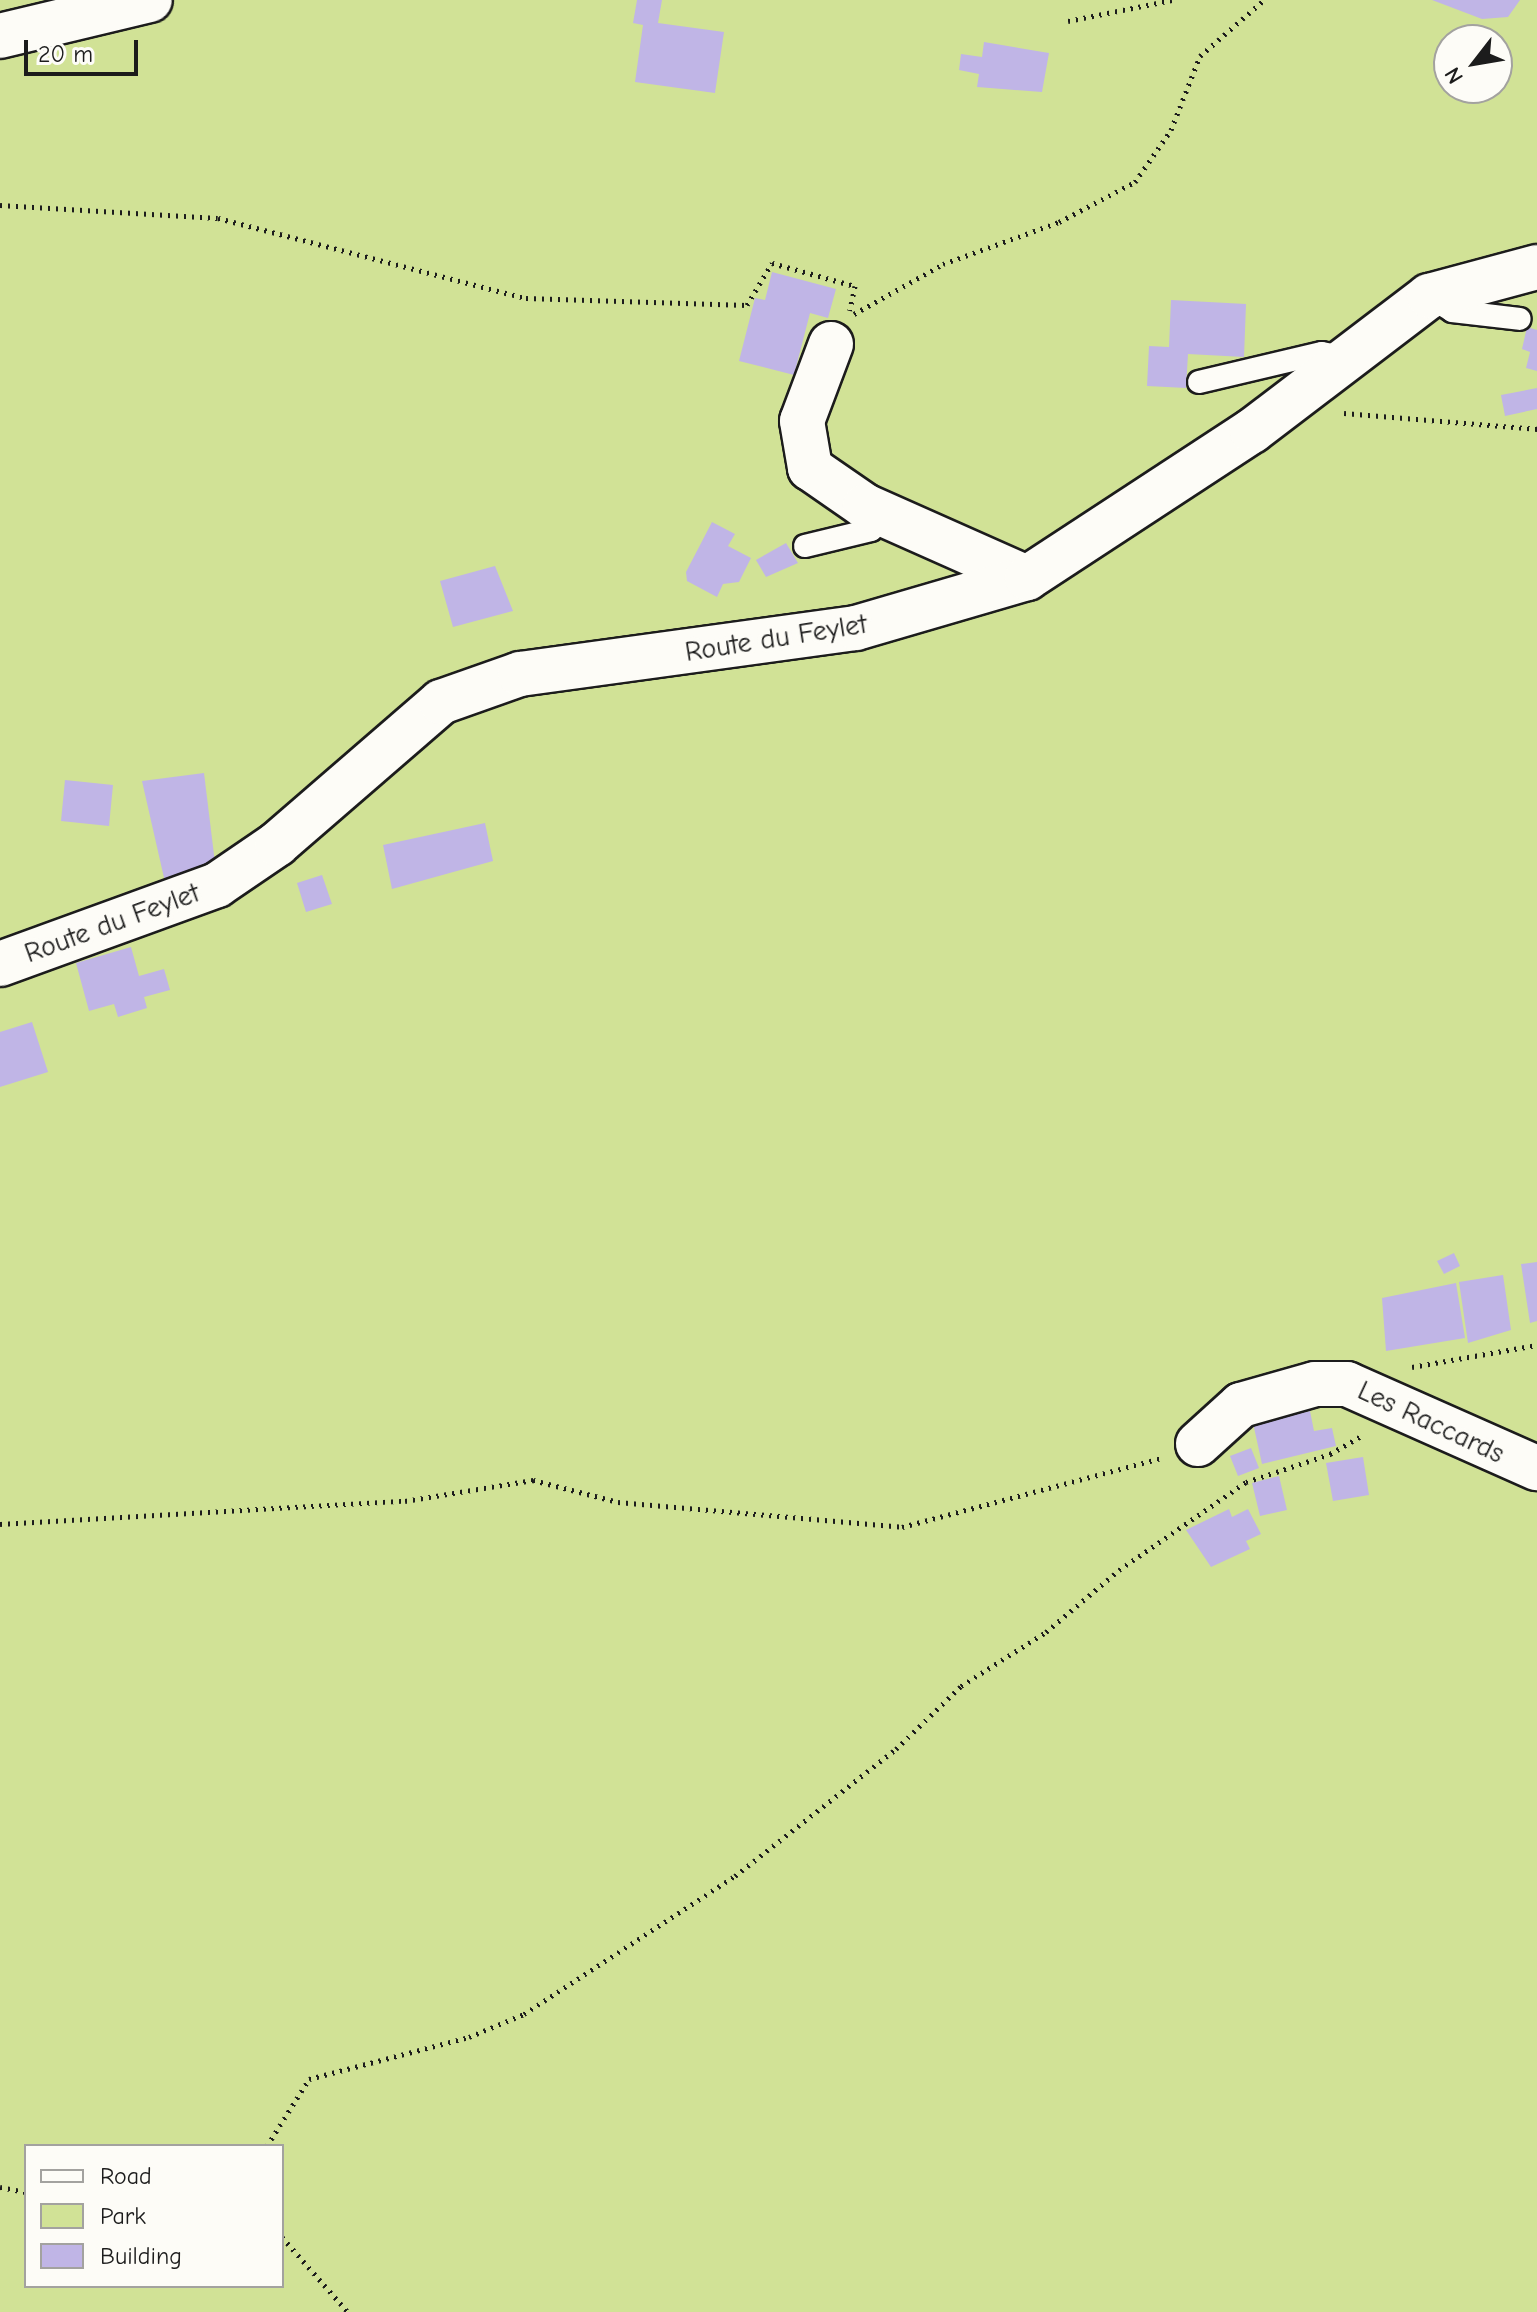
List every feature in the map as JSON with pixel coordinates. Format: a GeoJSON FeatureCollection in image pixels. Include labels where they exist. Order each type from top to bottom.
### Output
{"type":"FeatureCollection","features":[{"type":"Feature","properties":{"kind":"street"},"geometry":{"type":"LineString","coordinates":[[0,36],[150,0]]}},
{"type":"Feature","properties":{"kind":"street","name":"Route du Feylet"},"geometry":{"type":"LineString","coordinates":[[0,964],[217,885],[277,844],[441,702],[520,674],[856,628],[1027,578],[1117,525],[1429,296],[1537,267]]}},
{"type":"Feature","properties":{"kind":"street"},"geometry":{"type":"LineString","coordinates":[[831,344],[806,403],[804,455],[822,482],[1027,578]]}},
{"type":"Feature","properties":{"kind":"street","name":"Les Raccards"},"geometry":{"type":"LineString","coordinates":[[1198,1444],[1241,1405],[1267,1394],[1315,1384],[1381,1395],[1463,1441],[1537,1468]]}},
{"type":"Feature","properties":{"kind":"lane"},"geometry":{"type":"LineString","coordinates":[[1429,296],[1452,311],[1520,319]]}},
{"type":"Feature","properties":{"kind":"lane"},"geometry":{"type":"LineString","coordinates":[[1199,382],[1322,353],[1343,357]]}},
{"type":"Feature","properties":{"kind":"lane"},"geometry":{"type":"LineString","coordinates":[[805,546],[871,530],[888,515]]}},
{"type":"Feature","properties":{"kind":"path"},"geometry":{"type":"LineString","coordinates":[[1068,21],[1172,0]]}},
{"type":"Feature","properties":{"kind":"path"},"geometry":{"type":"LineString","coordinates":[[0,205],[218,218],[542,299],[747,305],[772,263],[855,286],[849,317],[943,264],[1059,222],[1135,182],[1171,130],[1200,56],[1264,0]]}},
{"type":"Feature","properties":{"kind":"path"},"geometry":{"type":"LineString","coordinates":[[1301,392],[1353,416],[1537,429]]}},
{"type":"Feature","properties":{"kind":"path"},"geometry":{"type":"LineString","coordinates":[[268,2144],[309,2079],[469,2037],[524,2014],[735,1876],[896,1749],[961,1686],[1046,1632],[1119,1570],[1246,1482],[1348,1446],[1381,1395],[1411,1367],[1537,1345]]}},
{"type":"Feature","properties":{"kind":"path"},"geometry":{"type":"LineString","coordinates":[[0,1524],[376,1503],[533,1480],[618,1502],[902,1527],[1198,1444]]}},
{"type":"Feature","properties":{"kind":"path"},"geometry":{"type":"LineString","coordinates":[[0,2187],[24,2192]]}},
{"type":"Feature","properties":{"kind":"path"},"geometry":{"type":"LineString","coordinates":[[284,2239],[348,2312]]}},
{"type":"Feature","properties":{"kind":"green space"},"geometry":{"type":"Polygon","coordinates":[[[0,0],[1537,0],[1537,2312],[0,2312],[0,0]]]}},
{"type":"Feature","properties":{"kind":"building"},"geometry":{"type":"Polygon","coordinates":[[[637,0],[662,0],[658,23],[724,32],[715,93],[635,82],[643,25],[633,23],[637,0]]]}},
{"type":"Feature","properties":{"kind":"building"},"geometry":{"type":"Polygon","coordinates":[[[1432,0],[1520,0],[1508,17],[1482,19],[1432,0]]]}},
{"type":"Feature","properties":{"kind":"building"},"geometry":{"type":"Polygon","coordinates":[[[984,42],[1049,53],[1042,92],[977,87],[979,74],[959,70],[961,54],[982,57],[984,42]]]}},
{"type":"Feature","properties":{"kind":"building"},"geometry":{"type":"Polygon","coordinates":[[[772,272],[836,289],[828,318],[810,313],[794,375],[739,361],[755,298],[765,300],[772,272]]]}},
{"type":"Feature","properties":{"kind":"building"},"geometry":{"type":"Polygon","coordinates":[[[1171,300],[1246,304],[1244,357],[1188,354],[1186,388],[1147,386],[1149,346],[1169,347],[1171,300]]]}},
{"type":"Feature","properties":{"kind":"building"},"geometry":{"type":"Polygon","coordinates":[[[1527,327],[1537,330],[1537,371],[1526,368],[1530,352],[1522,349],[1527,327]]]}},
{"type":"Feature","properties":{"kind":"building"},"geometry":{"type":"Polygon","coordinates":[[[1537,388],[1537,409],[1505,416],[1501,395],[1537,388]]]}},
{"type":"Feature","properties":{"kind":"building"},"geometry":{"type":"Polygon","coordinates":[[[712,522],[735,534],[728,546],[751,558],[739,582],[723,584],[717,597],[687,581],[686,572],[712,522]]]}},
{"type":"Feature","properties":{"kind":"building"},"geometry":{"type":"Polygon","coordinates":[[[786,543],[798,563],[766,577],[756,560],[786,543]]]}},
{"type":"Feature","properties":{"kind":"building"},"geometry":{"type":"Polygon","coordinates":[[[495,566],[513,611],[453,627],[440,581],[495,566]]]}},
{"type":"Feature","properties":{"kind":"building"},"geometry":{"type":"Polygon","coordinates":[[[204,773],[215,863],[167,891],[142,781],[204,773]]]}},
{"type":"Feature","properties":{"kind":"building"},"geometry":{"type":"Polygon","coordinates":[[[65,780],[113,785],[109,826],[61,821],[65,780]]]}},
{"type":"Feature","properties":{"kind":"building"},"geometry":{"type":"Polygon","coordinates":[[[485,823],[493,861],[392,889],[383,845],[485,823]]]}},
{"type":"Feature","properties":{"kind":"building"},"geometry":{"type":"Polygon","coordinates":[[[322,875],[332,904],[306,912],[297,883],[322,875]]]}},
{"type":"Feature","properties":{"kind":"building"},"geometry":{"type":"Polygon","coordinates":[[[131,947],[139,976],[164,969],[170,990],[144,997],[147,1008],[118,1017],[114,1004],[89,1011],[76,963],[131,947]]]}},
{"type":"Feature","properties":{"kind":"building"},"geometry":{"type":"Polygon","coordinates":[[[32,1022],[48,1072],[0,1087],[0,1032],[32,1022]]]}},
{"type":"Feature","properties":{"kind":"building"},"geometry":{"type":"Polygon","coordinates":[[[1454,1253],[1460,1266],[1444,1274],[1437,1261],[1454,1253]]]}},
{"type":"Feature","properties":{"kind":"building"},"geometry":{"type":"Polygon","coordinates":[[[1537,1262],[1537,1321],[1530,1323],[1521,1264],[1537,1262]]]}},
{"type":"Feature","properties":{"kind":"building"},"geometry":{"type":"Polygon","coordinates":[[[1503,1275],[1511,1330],[1468,1343],[1459,1282],[1503,1275]]]}},
{"type":"Feature","properties":{"kind":"building"},"geometry":{"type":"Polygon","coordinates":[[[1456,1283],[1465,1338],[1386,1351],[1382,1298],[1456,1283]]]}},
{"type":"Feature","properties":{"kind":"building"},"geometry":{"type":"Polygon","coordinates":[[[1310,1411],[1314,1431],[1332,1428],[1336,1446],[1262,1464],[1253,1423],[1310,1411]]]}},
{"type":"Feature","properties":{"kind":"building"},"geometry":{"type":"Polygon","coordinates":[[[1251,1448],[1259,1468],[1238,1476],[1230,1456],[1251,1448]]]}},
{"type":"Feature","properties":{"kind":"building"},"geometry":{"type":"Polygon","coordinates":[[[1363,1457],[1369,1495],[1333,1501],[1326,1463],[1363,1457]]]}},
{"type":"Feature","properties":{"kind":"building"},"geometry":{"type":"Polygon","coordinates":[[[1279,1476],[1287,1510],[1260,1516],[1252,1483],[1279,1476]]]}},
{"type":"Feature","properties":{"kind":"building"},"geometry":{"type":"Polygon","coordinates":[[[1229,1509],[1232,1517],[1248,1509],[1261,1534],[1246,1541],[1250,1549],[1211,1567],[1186,1530],[1229,1509]]]}}]}
